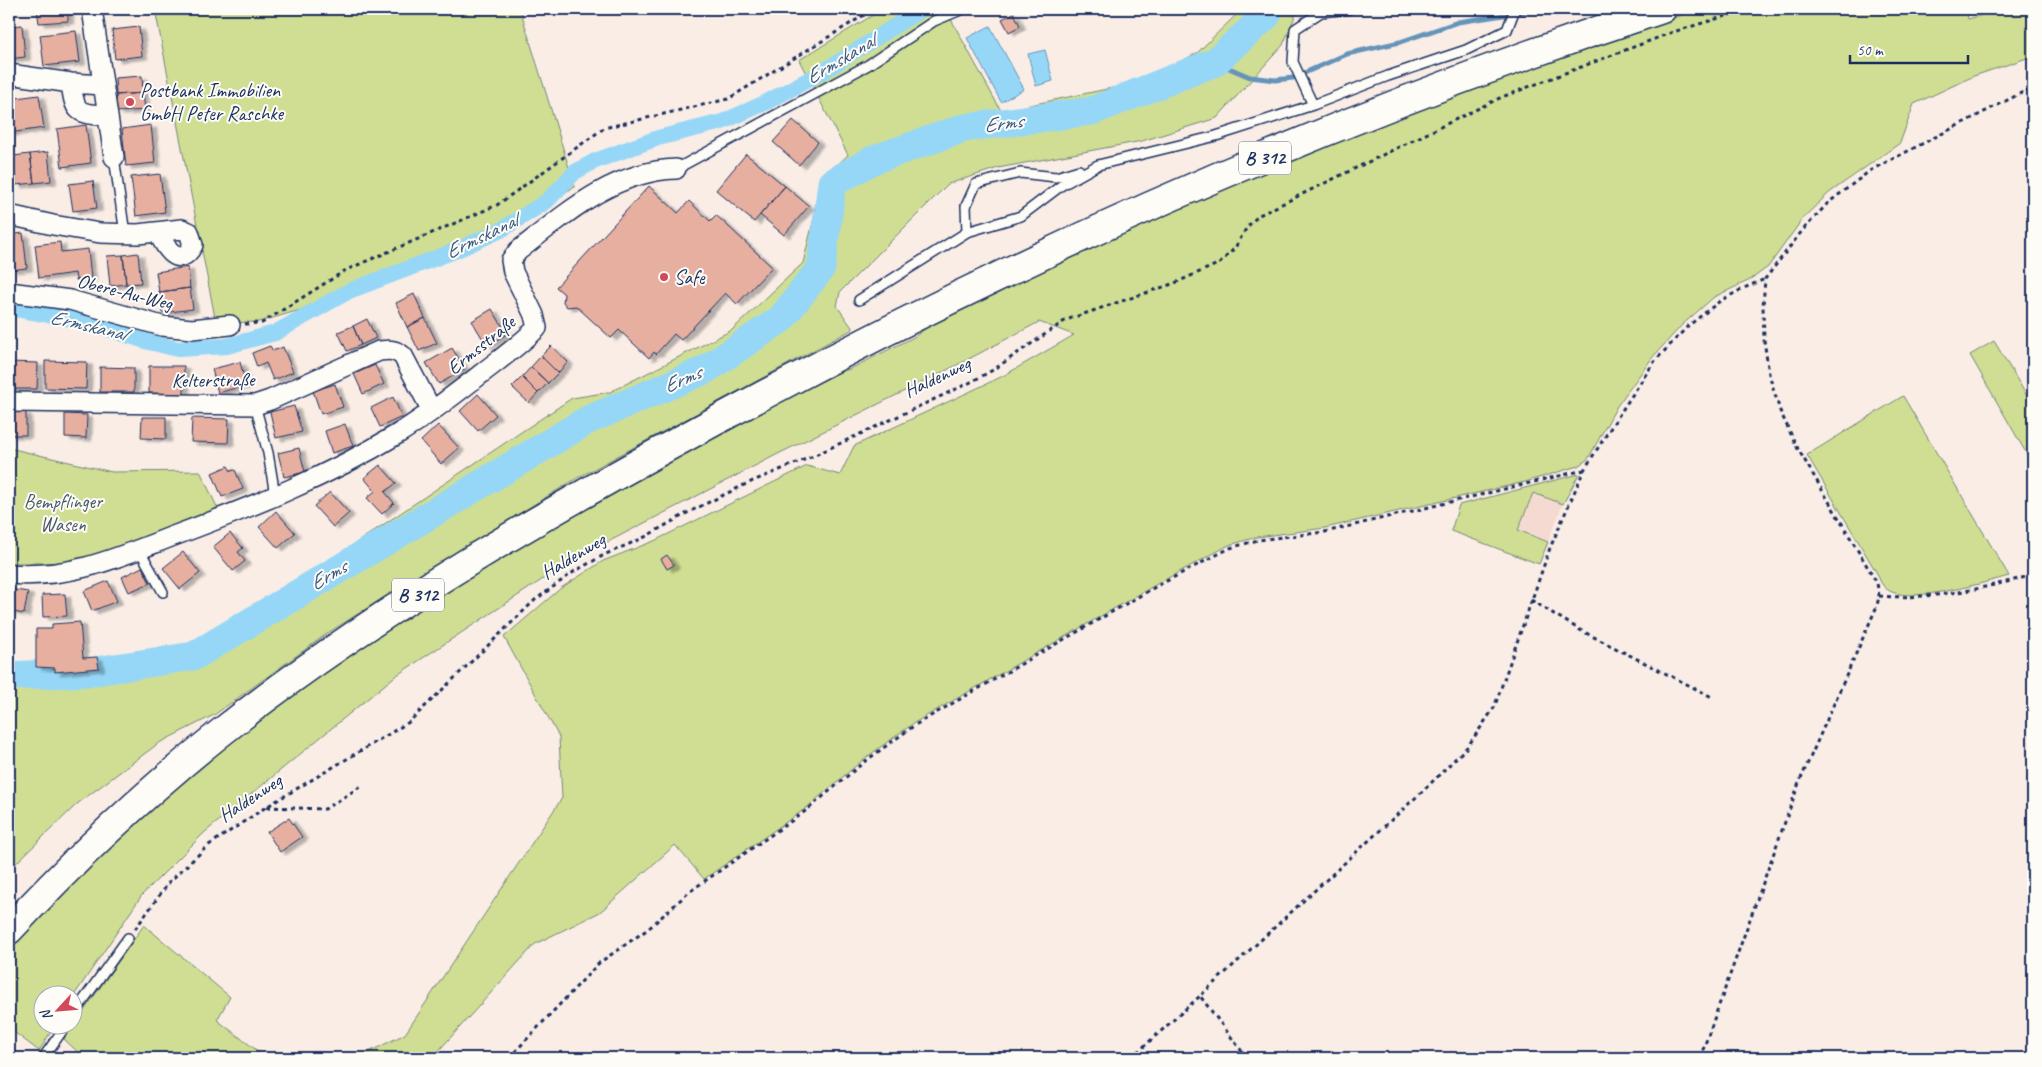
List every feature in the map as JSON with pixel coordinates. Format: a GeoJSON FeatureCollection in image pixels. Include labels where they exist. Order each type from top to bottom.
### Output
{"type":"FeatureCollection","features":[{"type":"Feature","properties":{"kind":"highway","name":"B 312"},"geometry":{"type":"LineString","coordinates":[[9,930],[80,856],[132,808],[219,734],[284,685],[431,586],[654,455],[789,382],[904,323],[994,278],[1132,214],[1277,153],[1460,80],[1662,9]]}},
{"type":"Feature","properties":{"kind":"street"},"geometry":{"type":"LineString","coordinates":[[92,9],[114,157]]}},
{"type":"Feature","properties":{"kind":"street"},"geometry":{"type":"LineString","coordinates":[[9,74],[71,83],[102,85]]}},
{"type":"Feature","properties":{"kind":"street"},"geometry":{"type":"LineString","coordinates":[[71,83],[76,108],[82,113],[108,116]]}},
{"type":"Feature","properties":{"kind":"street","name":"Ermsstraße"},"geometry":{"type":"LineString","coordinates":[[9,574],[30,576],[71,572],[98,564],[275,494],[365,453],[396,435],[432,411],[504,356],[537,328],[534,315],[513,272],[511,260],[518,251],[594,194],[642,173],[676,169]]}},
{"type":"Feature","properties":{"kind":"street"},"geometry":{"type":"LineString","coordinates":[[9,215],[78,230],[125,234],[158,232]]}},
{"type":"Feature","properties":{"kind":"street","name":"Obere-Au-Weg"},"geometry":{"type":"LineString","coordinates":[[9,292],[70,300],[162,326],[192,329],[230,325]]}},
{"type":"Feature","properties":{"kind":"street","name":"Kelterstraße"},"geometry":{"type":"LineString","coordinates":[[9,402],[255,405],[378,351],[396,350],[403,356],[432,411]]}},
{"type":"Feature","properties":{"kind":"lane","name":"Ermsstraße"},"geometry":{"type":"LineString","coordinates":[[676,169],[868,66],[934,21],[963,9]]}},
{"type":"Feature","properties":{"kind":"lane"},"geometry":{"type":"LineString","coordinates":[[1313,105],[1293,62],[1295,29],[1321,12],[1350,9]]}},
{"type":"Feature","properties":{"kind":"lane"},"geometry":{"type":"LineString","coordinates":[[967,232],[966,206],[976,184],[1020,173],[1056,177],[1216,136],[1313,105],[1388,76],[1466,50],[1507,30],[1515,9]]}},
{"type":"Feature","properties":{"kind":"lane"},"geometry":{"type":"LineString","coordinates":[[114,157],[125,234]]}},
{"type":"Feature","properties":{"kind":"lane"},"geometry":{"type":"LineString","coordinates":[[859,300],[967,232],[1021,216],[1062,185],[1098,165]]}},
{"type":"Feature","properties":{"kind":"lane"},"geometry":{"type":"LineString","coordinates":[[255,405],[268,453],[275,494]]}},
{"type":"Feature","properties":{"kind":"lane"},"geometry":{"type":"LineString","coordinates":[[139,548],[163,592]]}},
{"type":"Feature","properties":{"kind":"lane"},"geometry":{"type":"LineString","coordinates":[[82,1002],[128,938]]}},
{"type":"Feature","properties":{"kind":"lane"},"geometry":{"type":"LineString","coordinates":[[42,1058],[60,1034]]}},
{"type":"Feature","properties":{"kind":"path"},"geometry":{"type":"LineString","coordinates":[[230,325],[262,323],[346,270],[497,205],[604,128],[728,99],[874,9]]}},
{"type":"Feature","properties":{"kind":"path","name":"Haldenweg"},"geometry":{"type":"LineString","coordinates":[[128,938],[170,881],[209,845],[266,807],[409,722],[535,600],[575,571],[746,484],[969,383],[993,370],[1066,320],[1196,275],[1220,263],[1234,248],[1247,227],[1259,214],[1288,200],[1502,98],[1673,32],[1749,9]]}},
{"type":"Feature","properties":{"kind":"path"},"geometry":{"type":"LineString","coordinates":[[1131,1058],[1425,789],[1468,746],[1494,708],[1550,548],[1584,470],[1654,362],[1688,326],[1720,301],[1765,279],[1802,231],[1828,203],[1871,170],[2033,87]]}},
{"type":"Feature","properties":{"kind":"path"},"geometry":{"type":"LineString","coordinates":[[1700,1058],[1799,783],[1877,606],[1879,596],[1877,583],[1866,562],[1821,491],[1780,411],[1769,374],[1764,340],[1763,306],[1765,279]]}},
{"type":"Feature","properties":{"kind":"path"},"geometry":{"type":"LineString","coordinates":[[509,1058],[599,964],[648,929],[689,892],[806,810],[864,762],[915,725],[1157,586],[1230,548],[1258,540],[1325,532],[1584,470]]}},
{"type":"Feature","properties":{"kind":"path"},"geometry":{"type":"LineString","coordinates":[[1879,596],[1921,598],[1950,594],[2033,575]]}},
{"type":"Feature","properties":{"kind":"path"},"geometry":{"type":"LineString","coordinates":[[1531,600],[1580,630],[1714,698]]}},
{"type":"Feature","properties":{"kind":"path"},"geometry":{"type":"LineString","coordinates":[[266,807],[325,809],[363,785]]}},
{"type":"Feature","properties":{"kind":"path"},"geometry":{"type":"LineString","coordinates":[[1200,996],[1247,1058]]}},
{"type":"Feature","properties":{"kind":"shaded area"},"geometry":{"type":"Polygon","coordinates":[[[1533,492],[1563,504],[1548,542],[1518,530],[1533,492]]]}},
{"type":"Feature","properties":{"kind":"green space"},"geometry":{"type":"Polygon","coordinates":[[[155,9],[520,9],[575,187],[348,296],[259,322],[216,323],[155,9]]]}},
{"type":"Feature","properties":{"kind":"green space"},"geometry":{"type":"Polygon","coordinates":[[[883,9],[947,9],[1001,111],[1141,82],[1197,53],[1242,9],[1298,9],[1283,45],[1217,118],[1142,141],[998,168],[948,184],[840,292],[837,306],[853,329],[579,477],[331,631],[214,715],[159,743],[77,804],[9,870],[9,677],[103,670],[186,657],[572,398],[610,392],[732,330],[803,263],[824,177],[848,155],[799,60],[883,9]]]}},
{"type":"Feature","properties":{"kind":"green space"},"geometry":{"type":"Polygon","coordinates":[[[1700,9],[1966,9],[1968,19],[2004,9],[2033,9],[2033,56],[1974,76],[1914,104],[1900,143],[1829,193],[1804,217],[1768,267],[1750,280],[1714,297],[1682,325],[1652,358],[1617,406],[1588,459],[1578,466],[1525,482],[1325,528],[1257,537],[1229,545],[914,723],[864,759],[805,809],[704,879],[675,845],[600,912],[535,944],[432,1058],[357,1058],[405,1034],[562,798],[559,737],[504,637],[561,588],[603,561],[654,541],[807,466],[840,475],[854,446],[1003,376],[1074,335],[1039,322],[569,562],[394,677],[204,833],[142,895],[82,984],[32,984],[32,1034],[49,1034],[39,1051],[9,1030],[9,944],[92,857],[237,733],[420,605],[550,525],[808,381],[850,369],[914,337],[945,314],[1264,170],[1542,62],[1700,9]]]}},
{"type":"Feature","properties":{"kind":"green space"},"geometry":{"type":"Polygon","coordinates":[[[1994,341],[2033,406],[2033,465],[1970,355],[1994,341]]]}},
{"type":"Feature","properties":{"kind":"green space"},"geometry":{"type":"Polygon","coordinates":[[[1903,396],[2009,576],[1950,590],[1917,595],[1892,592],[1881,583],[1807,455],[1903,396]]]}},
{"type":"Feature","properties":{"kind":"green space","name":"Bempflinger Wasen"},"geometry":{"type":"Polygon","coordinates":[[[9,448],[112,472],[200,471],[218,509],[75,563],[9,563],[9,448]]]}},
{"type":"Feature","properties":{"kind":"green space"},"geometry":{"type":"Polygon","coordinates":[[[1579,474],[1563,504],[1533,493],[1518,530],[1548,542],[1539,564],[1451,531],[1459,505],[1579,474]]]}},
{"type":"Feature","properties":{"kind":"green space"},"geometry":{"type":"Polygon","coordinates":[[[144,925],[230,997],[217,1020],[267,1058],[84,1058],[64,1039],[68,1034],[82,1034],[82,1013],[144,925]]]}},
{"type":"Feature","properties":{"kind":"water"},"geometry":{"type":"Polygon","coordinates":[[[990,26],[1024,89],[1001,102],[967,38],[990,26]]]}},
{"type":"Feature","properties":{"kind":"water"},"geometry":{"type":"Polygon","coordinates":[[[1045,50],[1053,81],[1036,86],[1028,54],[1045,50]]]}},
{"type":"Feature","properties":{"kind":"building"},"geometry":{"type":"Polygon","coordinates":[[[37,9],[68,9],[68,21],[39,23],[37,9]]]}},
{"type":"Feature","properties":{"kind":"building"},"geometry":{"type":"Polygon","coordinates":[[[1014,13],[1020,26],[1009,32],[1002,19],[1014,13]]]}},
{"type":"Feature","properties":{"kind":"building"},"geometry":{"type":"Polygon","coordinates":[[[22,25],[25,57],[9,59],[9,26],[22,25]]]}},
{"type":"Feature","properties":{"kind":"building"},"geometry":{"type":"Polygon","coordinates":[[[139,27],[142,56],[115,59],[112,30],[139,27]]]}},
{"type":"Feature","properties":{"kind":"building"},"geometry":{"type":"Polygon","coordinates":[[[76,31],[80,62],[44,66],[40,35],[76,31]]]}},
{"type":"Feature","properties":{"kind":"building"},"geometry":{"type":"Polygon","coordinates":[[[142,76],[143,93],[116,95],[115,78],[142,76]]]}},
{"type":"Feature","properties":{"kind":"building","name":"Postbank Immobilien GmbH Peter Raschke"},"geometry":{"type":"Polygon","coordinates":[[[143,93],[145,110],[117,112],[116,95],[143,93]]]}},
{"type":"Feature","properties":{"kind":"building"},"geometry":{"type":"Polygon","coordinates":[[[39,95],[44,128],[9,133],[9,99],[39,95]]]}},
{"type":"Feature","properties":{"kind":"building"},"geometry":{"type":"Polygon","coordinates":[[[793,120],[818,142],[799,165],[773,142],[793,120]]]}},
{"type":"Feature","properties":{"kind":"building"},"geometry":{"type":"Polygon","coordinates":[[[86,125],[91,163],[62,167],[57,129],[86,125]]]}},
{"type":"Feature","properties":{"kind":"building"},"geometry":{"type":"Polygon","coordinates":[[[151,125],[155,163],[126,166],[122,129],[151,125]]]}},
{"type":"Feature","properties":{"kind":"building"},"geometry":{"type":"Polygon","coordinates":[[[48,152],[51,181],[34,183],[30,154],[48,152]]]}},
{"type":"Feature","properties":{"kind":"building"},"geometry":{"type":"Polygon","coordinates":[[[30,154],[34,183],[16,185],[13,156],[30,154]]]}},
{"type":"Feature","properties":{"kind":"building"},"geometry":{"type":"Polygon","coordinates":[[[746,154],[785,186],[754,222],[716,190],[746,154]]]}},
{"type":"Feature","properties":{"kind":"building"},"geometry":{"type":"Polygon","coordinates":[[[160,174],[165,212],[136,216],[131,177],[160,174]]]}},
{"type":"Feature","properties":{"kind":"building"},"geometry":{"type":"Polygon","coordinates":[[[93,181],[97,208],[73,211],[69,184],[93,181]]]}},
{"type":"Feature","properties":{"kind":"building","name":"Safe"},"geometry":{"type":"Polygon","coordinates":[[[649,186],[678,213],[689,201],[710,221],[716,215],[772,267],[737,304],[725,293],[681,340],[674,334],[656,354],[654,352],[649,358],[619,330],[611,338],[576,306],[567,307],[563,302],[564,294],[556,287],[649,186]]]}},
{"type":"Feature","properties":{"kind":"building"},"geometry":{"type":"Polygon","coordinates":[[[785,186],[809,206],[784,235],[760,215],[785,186]]]}},
{"type":"Feature","properties":{"kind":"building"},"geometry":{"type":"Polygon","coordinates":[[[23,233],[27,268],[11,270],[9,235],[23,233]]]}},
{"type":"Feature","properties":{"kind":"building"},"geometry":{"type":"Polygon","coordinates":[[[60,242],[61,252],[88,249],[91,278],[76,280],[75,273],[39,278],[35,245],[60,242]]]}},
{"type":"Feature","properties":{"kind":"building"},"geometry":{"type":"Polygon","coordinates":[[[138,253],[141,283],[126,284],[123,255],[138,253]]]}},
{"type":"Feature","properties":{"kind":"building"},"geometry":{"type":"Polygon","coordinates":[[[123,255],[126,284],[110,286],[107,256],[123,255]]]}},
{"type":"Feature","properties":{"kind":"building"},"geometry":{"type":"Polygon","coordinates":[[[188,267],[190,288],[159,292],[156,272],[188,267]]]}},
{"type":"Feature","properties":{"kind":"building"},"geometry":{"type":"Polygon","coordinates":[[[190,288],[193,309],[162,313],[159,292],[190,288]]]}},
{"type":"Feature","properties":{"kind":"building"},"geometry":{"type":"Polygon","coordinates":[[[414,294],[425,318],[407,327],[396,303],[414,294]]]}},
{"type":"Feature","properties":{"kind":"building"},"geometry":{"type":"Polygon","coordinates":[[[492,309],[507,334],[487,346],[472,321],[492,309]]]}},
{"type":"Feature","properties":{"kind":"building"},"geometry":{"type":"Polygon","coordinates":[[[425,318],[437,343],[419,351],[407,327],[425,318]]]}},
{"type":"Feature","properties":{"kind":"building"},"geometry":{"type":"Polygon","coordinates":[[[367,319],[376,338],[361,345],[353,326],[367,319]]]}},
{"type":"Feature","properties":{"kind":"building"},"geometry":{"type":"Polygon","coordinates":[[[353,326],[361,345],[347,351],[338,332],[353,326]]]}},
{"type":"Feature","properties":{"kind":"building"},"geometry":{"type":"Polygon","coordinates":[[[270,346],[273,351],[283,347],[293,372],[273,380],[266,363],[257,367],[252,353],[270,346]]]}},
{"type":"Feature","properties":{"kind":"building"},"geometry":{"type":"Polygon","coordinates":[[[551,346],[568,362],[558,373],[541,356],[551,346]]]}},
{"type":"Feature","properties":{"kind":"building"},"geometry":{"type":"Polygon","coordinates":[[[452,348],[465,369],[439,384],[426,363],[452,348]]]}},
{"type":"Feature","properties":{"kind":"building"},"geometry":{"type":"Polygon","coordinates":[[[541,356],[558,373],[548,383],[531,367],[541,356]]]}},
{"type":"Feature","properties":{"kind":"building"},"geometry":{"type":"Polygon","coordinates":[[[45,361],[87,362],[86,389],[45,388],[45,361]]]}},
{"type":"Feature","properties":{"kind":"building"},"geometry":{"type":"Polygon","coordinates":[[[9,362],[38,363],[37,389],[9,389],[9,362]]]}},
{"type":"Feature","properties":{"kind":"building"},"geometry":{"type":"Polygon","coordinates":[[[240,362],[246,385],[218,393],[212,369],[240,362]]]}},
{"type":"Feature","properties":{"kind":"building"},"geometry":{"type":"Polygon","coordinates":[[[375,365],[384,384],[363,394],[354,374],[375,365]]]}},
{"type":"Feature","properties":{"kind":"building"},"geometry":{"type":"Polygon","coordinates":[[[149,366],[184,366],[184,394],[149,393],[149,366]]]}},
{"type":"Feature","properties":{"kind":"building"},"geometry":{"type":"Polygon","coordinates":[[[100,367],[134,368],[134,392],[100,392],[100,367]]]}},
{"type":"Feature","properties":{"kind":"building"},"geometry":{"type":"Polygon","coordinates":[[[531,367],[548,383],[538,393],[522,377],[531,367]]]}},
{"type":"Feature","properties":{"kind":"building"},"geometry":{"type":"Polygon","coordinates":[[[522,377],[538,393],[529,403],[512,387],[522,377]]]}},
{"type":"Feature","properties":{"kind":"building"},"geometry":{"type":"Polygon","coordinates":[[[335,384],[343,407],[321,414],[313,391],[335,384]]]}},
{"type":"Feature","properties":{"kind":"building"},"geometry":{"type":"Polygon","coordinates":[[[478,394],[496,415],[478,431],[460,411],[478,394]]]}},
{"type":"Feature","properties":{"kind":"building"},"geometry":{"type":"Polygon","coordinates":[[[393,397],[402,417],[380,427],[371,408],[393,397]]]}},
{"type":"Feature","properties":{"kind":"building"},"geometry":{"type":"Polygon","coordinates":[[[294,406],[302,432],[276,438],[270,412],[294,406]]]}},
{"type":"Feature","properties":{"kind":"building"},"geometry":{"type":"Polygon","coordinates":[[[9,412],[26,412],[26,435],[9,435],[9,412]]]}},
{"type":"Feature","properties":{"kind":"building"},"geometry":{"type":"Polygon","coordinates":[[[65,414],[87,415],[86,438],[65,437],[65,414]]]}},
{"type":"Feature","properties":{"kind":"building"},"geometry":{"type":"Polygon","coordinates":[[[142,417],[166,417],[166,439],[141,438],[142,417]]]}},
{"type":"Feature","properties":{"kind":"building"},"geometry":{"type":"Polygon","coordinates":[[[192,418],[229,419],[228,443],[191,442],[192,418]]]}},
{"type":"Feature","properties":{"kind":"building"},"geometry":{"type":"Polygon","coordinates":[[[345,424],[353,446],[332,453],[325,431],[345,424]]]}},
{"type":"Feature","properties":{"kind":"building"},"geometry":{"type":"Polygon","coordinates":[[[438,425],[459,448],[441,464],[421,441],[438,425]]]}},
{"type":"Feature","properties":{"kind":"building"},"geometry":{"type":"Polygon","coordinates":[[[299,448],[305,472],[284,477],[278,453],[299,448]]]}},
{"type":"Feature","properties":{"kind":"building"},"geometry":{"type":"Polygon","coordinates":[[[380,465],[396,483],[385,492],[394,503],[382,514],[367,498],[375,491],[364,478],[380,465]]]}},
{"type":"Feature","properties":{"kind":"building"},"geometry":{"type":"Polygon","coordinates":[[[228,466],[231,471],[235,470],[243,489],[222,497],[212,473],[228,466]]]}},
{"type":"Feature","properties":{"kind":"building"},"geometry":{"type":"Polygon","coordinates":[[[330,492],[349,513],[333,527],[314,506],[330,492]]]}},
{"type":"Feature","properties":{"kind":"building"},"geometry":{"type":"Polygon","coordinates":[[[276,511],[295,533],[278,548],[259,527],[276,511]]]}},
{"type":"Feature","properties":{"kind":"building"},"geometry":{"type":"Polygon","coordinates":[[[230,533],[243,548],[238,552],[245,561],[233,571],[213,547],[230,533]]]}},
{"type":"Feature","properties":{"kind":"building"},"geometry":{"type":"Polygon","coordinates":[[[183,552],[200,573],[180,589],[163,568],[183,552]]]}},
{"type":"Feature","properties":{"kind":"building"},"geometry":{"type":"Polygon","coordinates":[[[667,555],[674,565],[667,569],[661,559],[667,555]]]}},
{"type":"Feature","properties":{"kind":"building"},"geometry":{"type":"Polygon","coordinates":[[[142,567],[150,583],[129,592],[122,577],[142,567]]]}},
{"type":"Feature","properties":{"kind":"building"},"geometry":{"type":"Polygon","coordinates":[[[108,581],[117,601],[92,611],[84,591],[108,581]]]}},
{"type":"Feature","properties":{"kind":"building"},"geometry":{"type":"Polygon","coordinates":[[[9,589],[28,592],[24,614],[9,611],[9,589]]]}},
{"type":"Feature","properties":{"kind":"building"},"geometry":{"type":"Polygon","coordinates":[[[65,594],[67,616],[43,617],[42,595],[65,594]]]}},
{"type":"Feature","properties":{"kind":"building"},"geometry":{"type":"Polygon","coordinates":[[[80,622],[83,658],[97,657],[99,668],[55,672],[55,668],[36,667],[36,629],[52,629],[52,624],[80,622]]]}},
{"type":"Feature","properties":{"kind":"building"},"geometry":{"type":"Polygon","coordinates":[[[289,818],[302,837],[280,852],[267,832],[289,818]]]}},
{"type":"Feature","properties":{"kind":"waterway","name":"Ermskanal"},"geometry":{"type":"LineString","coordinates":[[9,308],[87,322],[145,341],[178,349],[227,346],[275,333],[349,291],[457,250],[501,230],[547,201],[575,172],[595,161],[658,138],[722,122],[765,103],[824,71],[922,9]]}},
{"type":"Feature","properties":{"kind":"waterway","name":"Erms"},"geometry":{"type":"LineString","coordinates":[[9,676],[89,672],[194,656],[588,420],[705,370],[781,319],[821,268],[832,183],[873,160],[964,128],[1092,111],[1215,62],[1267,15],[1269,9]]}},
{"type":"Feature","properties":{"kind":"waterway"},"geometry":{"type":"LineString","coordinates":[[1215,62],[1250,77],[1275,80],[1293,78],[1347,54],[1400,42],[1458,22],[1543,9]]}},
{"type":"Feature","properties":{"kind":"place","name":"Postbank Immobilien GmbH Peter Raschke"},"geometry":{"type":"Point","coordinates":[130,102]}},
{"type":"Feature","properties":{"kind":"place","name":"Safe"},"geometry":{"type":"Point","coordinates":[664,277]}}]}
